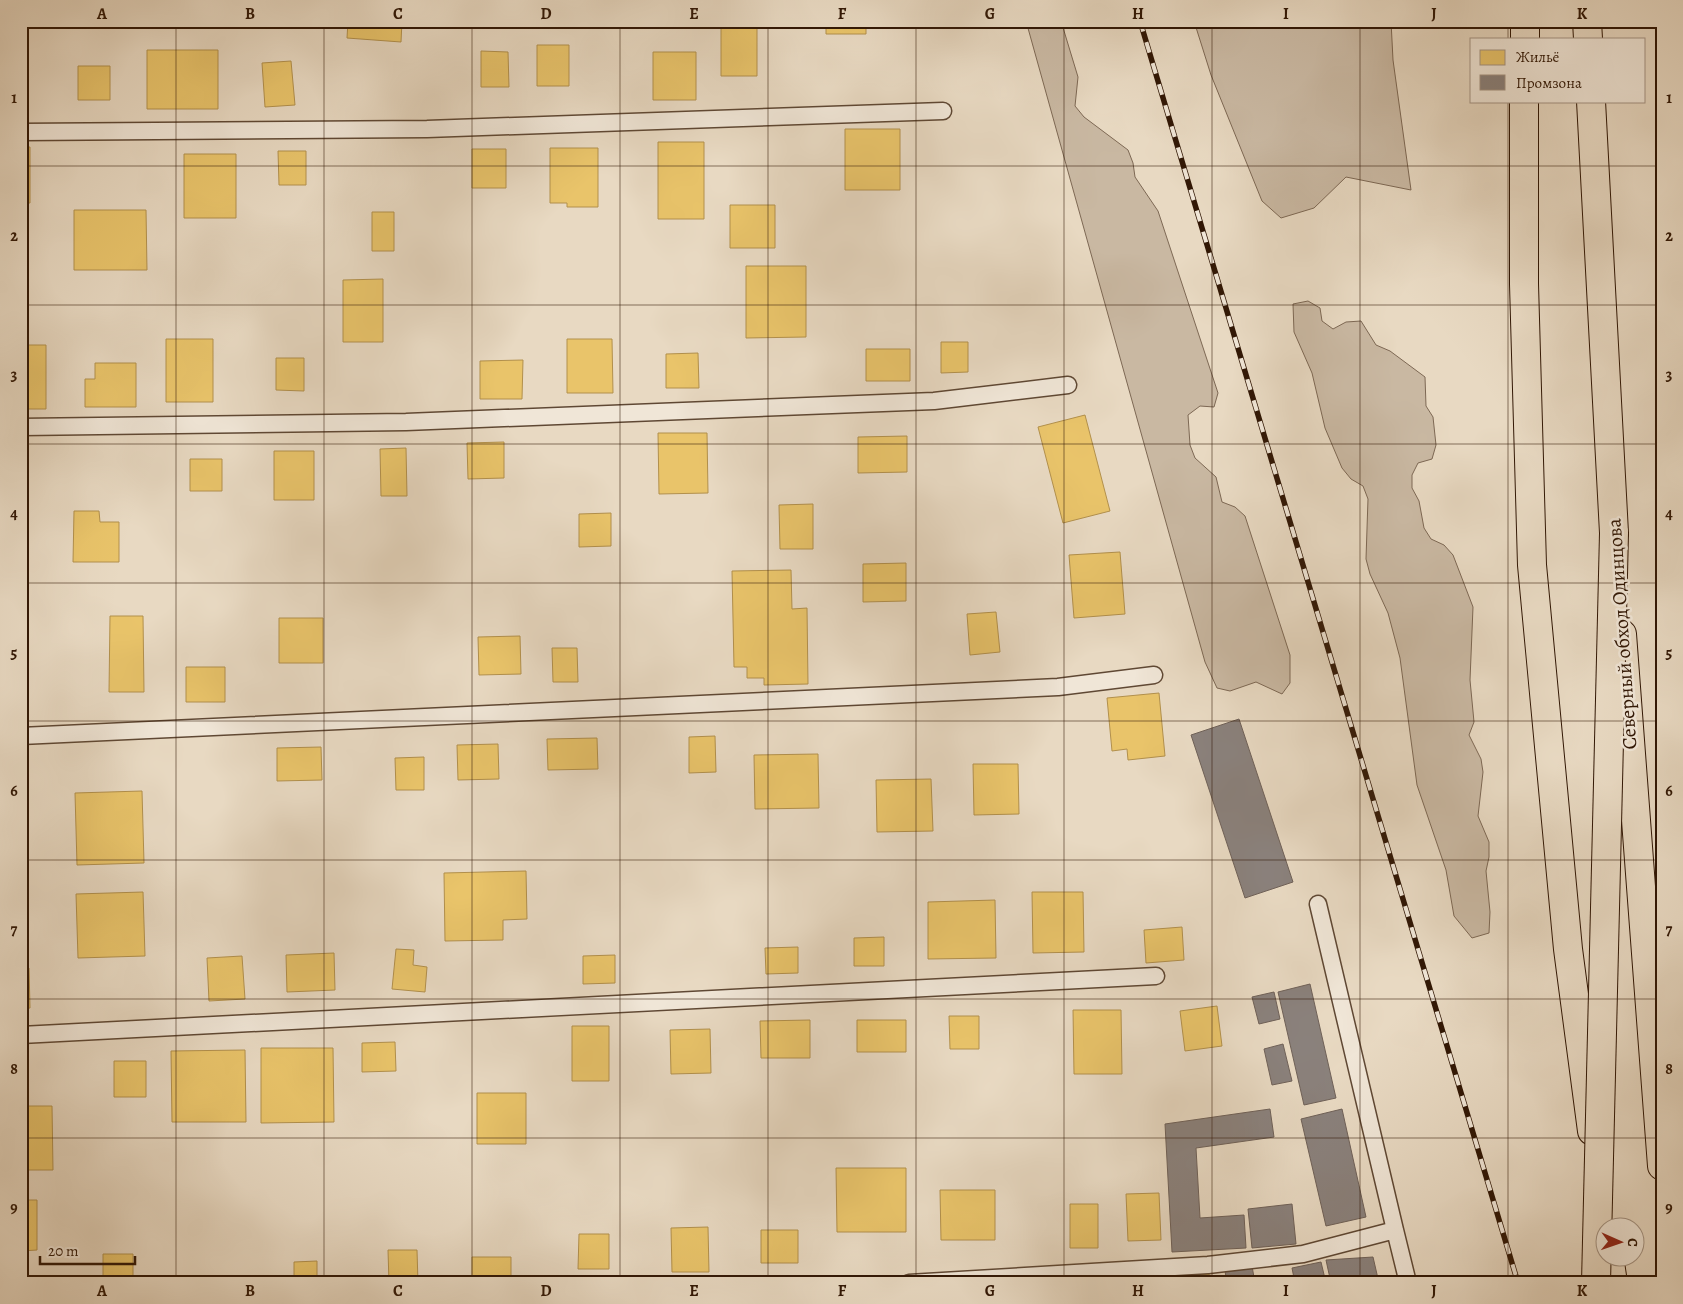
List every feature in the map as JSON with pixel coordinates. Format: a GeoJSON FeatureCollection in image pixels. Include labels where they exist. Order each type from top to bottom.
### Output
{"type":"FeatureCollection","features":[{"type":"Feature","properties":{"kind":"main road"},"geometry":{"type":"LineString","coordinates":[[1524,38],[1525,21]]}},
{"type":"Feature","properties":{"kind":"main road"},"geometry":{"type":"LineString","coordinates":[[1587,21],[1588,38]]}},
{"type":"Feature","properties":{"kind":"main road"},"geometry":{"type":"LineString","coordinates":[[1524,102],[1524,284],[1532,565],[1568,949],[1604,1216]]}},
{"type":"Feature","properties":{"kind":"main road","name":"Северный обход Одинцова"},"geometry":{"type":"LineString","coordinates":[[1591,102],[1614,533],[1662,1166]]}},
{"type":"Feature","properties":{"kind":"main road"},"geometry":{"type":"LineString","coordinates":[[1596,1283],[1614,533]]}},
{"type":"Feature","properties":{"kind":"main road"},"geometry":{"type":"LineString","coordinates":[[1610,1266],[1613,1283]]}},
{"type":"Feature","properties":{"kind":"lane"},"geometry":{"type":"LineString","coordinates":[[21,132],[427,129],[943,111]]}},
{"type":"Feature","properties":{"kind":"lane"},"geometry":{"type":"LineString","coordinates":[[21,427],[406,422],[934,401],[1068,385]]}},
{"type":"Feature","properties":{"kind":"lane"},"geometry":{"type":"LineString","coordinates":[[21,736],[1058,687],[1154,675]]}},
{"type":"Feature","properties":{"kind":"lane"},"geometry":{"type":"LineString","coordinates":[[1318,904],[1408,1283]]}},
{"type":"Feature","properties":{"kind":"lane"},"geometry":{"type":"LineString","coordinates":[[21,1035],[1156,976]]}},
{"type":"Feature","properties":{"kind":"lane"},"geometry":{"type":"LineString","coordinates":[[909,1283],[1208,1265],[1303,1254],[1395,1230]]}},
{"type":"Feature","properties":{"kind":"shaded area"},"geometry":{"type":"Polygon","coordinates":[[[1026,21],[1061,21],[1078,77],[1075,106],[1084,117],[1128,150],[1133,163],[1135,177],[1158,211],[1218,393],[1214,407],[1200,406],[1188,415],[1190,445],[1195,458],[1216,477],[1222,502],[1235,507],[1245,516],[1290,655],[1290,683],[1282,694],[1256,682],[1230,691],[1217,688],[1205,662],[1026,21]]]}},
{"type":"Feature","properties":{"kind":"shaded area"},"geometry":{"type":"Polygon","coordinates":[[[1194,21],[1391,21],[1393,60],[1411,190],[1346,177],[1314,208],[1281,218],[1262,201],[1211,75],[1194,21]]]}},
{"type":"Feature","properties":{"kind":"shaded area"},"geometry":{"type":"Polygon","coordinates":[[[1308,301],[1320,308],[1322,321],[1333,329],[1346,322],[1361,321],[1376,345],[1390,351],[1425,377],[1426,406],[1433,417],[1436,445],[1432,459],[1418,463],[1412,475],[1412,488],[1419,501],[1424,528],[1431,539],[1444,545],[1453,555],[1473,607],[1470,680],[1474,722],[1469,735],[1481,759],[1483,772],[1478,816],[1489,842],[1489,857],[1486,871],[1490,912],[1489,933],[1472,938],[1454,916],[1446,870],[1417,785],[1400,658],[1388,613],[1370,574],[1366,559],[1368,499],[1363,486],[1351,479],[1342,468],[1325,428],[1312,373],[1294,332],[1293,304],[1308,301]]]}},
{"type":"Feature","properties":{"kind":"building: Жильё"},"geometry":{"type":"Polygon","coordinates":[[[348,21],[402,21],[401,42],[347,38],[348,21]]]}},
{"type":"Feature","properties":{"kind":"building: Жильё"},"geometry":{"type":"Polygon","coordinates":[[[721,21],[757,21],[757,76],[721,76],[721,21]]]}},
{"type":"Feature","properties":{"kind":"building: Жильё"},"geometry":{"type":"Polygon","coordinates":[[[826,21],[866,21],[866,34],[826,34],[826,21]]]}},
{"type":"Feature","properties":{"kind":"building: Жильё"},"geometry":{"type":"Polygon","coordinates":[[[537,45],[569,45],[569,86],[537,86],[537,45]]]}},
{"type":"Feature","properties":{"kind":"building: Жильё"},"geometry":{"type":"Polygon","coordinates":[[[147,50],[218,50],[218,109],[147,109],[147,50]]]}},
{"type":"Feature","properties":{"kind":"building: Жильё"},"geometry":{"type":"Polygon","coordinates":[[[481,51],[508,52],[509,87],[481,87],[481,51]]]}},
{"type":"Feature","properties":{"kind":"building: Жильё"},"geometry":{"type":"Polygon","coordinates":[[[653,52],[696,52],[696,100],[653,100],[653,52]]]}},
{"type":"Feature","properties":{"kind":"building: Жильё"},"geometry":{"type":"Polygon","coordinates":[[[291,61],[295,105],[265,107],[262,63],[291,61]]]}},
{"type":"Feature","properties":{"kind":"building: Жильё"},"geometry":{"type":"Polygon","coordinates":[[[78,66],[110,66],[110,100],[78,100],[78,66]]]}},
{"type":"Feature","properties":{"kind":"building: Жильё"},"geometry":{"type":"Polygon","coordinates":[[[845,129],[900,129],[900,190],[845,190],[845,129]]]}},
{"type":"Feature","properties":{"kind":"building: Жильё"},"geometry":{"type":"Polygon","coordinates":[[[658,142],[704,142],[704,219],[658,219],[658,142]]]}},
{"type":"Feature","properties":{"kind":"building: Жильё"},"geometry":{"type":"Polygon","coordinates":[[[21,147],[30,147],[30,203],[21,203],[21,147]]]}},
{"type":"Feature","properties":{"kind":"building: Жильё"},"geometry":{"type":"Polygon","coordinates":[[[550,148],[598,148],[598,207],[567,207],[567,203],[550,203],[550,148]]]}},
{"type":"Feature","properties":{"kind":"building: Жильё"},"geometry":{"type":"Polygon","coordinates":[[[472,149],[506,149],[506,188],[472,188],[472,149]]]}},
{"type":"Feature","properties":{"kind":"building: Жильё"},"geometry":{"type":"Polygon","coordinates":[[[278,151],[306,151],[306,185],[279,185],[278,151]]]}},
{"type":"Feature","properties":{"kind":"building: Жильё"},"geometry":{"type":"Polygon","coordinates":[[[184,154],[236,154],[236,218],[184,218],[184,154]]]}},
{"type":"Feature","properties":{"kind":"building: Жильё"},"geometry":{"type":"Polygon","coordinates":[[[730,205],[775,205],[775,248],[730,248],[730,205]]]}},
{"type":"Feature","properties":{"kind":"building: Жильё"},"geometry":{"type":"Polygon","coordinates":[[[74,210],[146,210],[147,270],[74,270],[74,210]]]}},
{"type":"Feature","properties":{"kind":"building: Жильё"},"geometry":{"type":"Polygon","coordinates":[[[372,212],[394,212],[394,251],[372,251],[372,212]]]}},
{"type":"Feature","properties":{"kind":"building: Жильё"},"geometry":{"type":"Polygon","coordinates":[[[746,266],[806,266],[806,337],[746,338],[746,266]]]}},
{"type":"Feature","properties":{"kind":"building: Жильё"},"geometry":{"type":"Polygon","coordinates":[[[383,279],[383,342],[343,342],[343,280],[383,279]]]}},
{"type":"Feature","properties":{"kind":"building: Жильё"},"geometry":{"type":"Polygon","coordinates":[[[166,339],[213,339],[213,402],[166,402],[166,339]]]}},
{"type":"Feature","properties":{"kind":"building: Жильё"},"geometry":{"type":"Polygon","coordinates":[[[567,339],[612,339],[613,393],[567,393],[567,339]]]}},
{"type":"Feature","properties":{"kind":"building: Жильё"},"geometry":{"type":"Polygon","coordinates":[[[941,342],[968,342],[968,372],[941,373],[941,342]]]}},
{"type":"Feature","properties":{"kind":"building: Жильё"},"geometry":{"type":"Polygon","coordinates":[[[21,345],[46,345],[46,409],[21,409],[21,345]]]}},
{"type":"Feature","properties":{"kind":"building: Жильё"},"geometry":{"type":"Polygon","coordinates":[[[866,349],[910,349],[910,381],[866,381],[866,349]]]}},
{"type":"Feature","properties":{"kind":"building: Жильё"},"geometry":{"type":"Polygon","coordinates":[[[698,353],[699,388],[666,388],[666,354],[698,353]]]}},
{"type":"Feature","properties":{"kind":"building: Жильё"},"geometry":{"type":"Polygon","coordinates":[[[276,358],[304,358],[304,391],[276,390],[276,358]]]}},
{"type":"Feature","properties":{"kind":"building: Жильё"},"geometry":{"type":"Polygon","coordinates":[[[523,360],[522,399],[480,399],[480,361],[523,360]]]}},
{"type":"Feature","properties":{"kind":"building: Жильё"},"geometry":{"type":"Polygon","coordinates":[[[95,363],[136,363],[136,407],[85,407],[85,379],[95,379],[95,363]]]}},
{"type":"Feature","properties":{"kind":"building: Жильё"},"geometry":{"type":"Polygon","coordinates":[[[1085,415],[1110,511],[1063,523],[1038,427],[1085,415]]]}},
{"type":"Feature","properties":{"kind":"building: Жильё"},"geometry":{"type":"Polygon","coordinates":[[[658,433],[707,433],[708,493],[659,494],[658,433]]]}},
{"type":"Feature","properties":{"kind":"building: Жильё"},"geometry":{"type":"Polygon","coordinates":[[[907,436],[907,472],[858,473],[858,437],[907,436]]]}},
{"type":"Feature","properties":{"kind":"building: Жильё"},"geometry":{"type":"Polygon","coordinates":[[[504,442],[504,478],[468,479],[467,443],[504,442]]]}},
{"type":"Feature","properties":{"kind":"building: Жильё"},"geometry":{"type":"Polygon","coordinates":[[[406,448],[407,496],[381,496],[380,449],[406,448]]]}},
{"type":"Feature","properties":{"kind":"building: Жильё"},"geometry":{"type":"Polygon","coordinates":[[[274,451],[314,451],[314,500],[274,500],[274,451]]]}},
{"type":"Feature","properties":{"kind":"building: Жильё"},"geometry":{"type":"Polygon","coordinates":[[[190,459],[222,459],[222,491],[190,491],[190,459]]]}},
{"type":"Feature","properties":{"kind":"building: Жильё"},"geometry":{"type":"Polygon","coordinates":[[[813,504],[813,549],[780,549],[779,505],[813,504]]]}},
{"type":"Feature","properties":{"kind":"building: Жильё"},"geometry":{"type":"Polygon","coordinates":[[[74,511],[99,511],[100,522],[119,522],[119,562],[73,562],[74,511]]]}},
{"type":"Feature","properties":{"kind":"building: Жильё"},"geometry":{"type":"Polygon","coordinates":[[[611,513],[611,546],[579,547],[579,514],[611,513]]]}},
{"type":"Feature","properties":{"kind":"building: Жильё"},"geometry":{"type":"Polygon","coordinates":[[[1120,552],[1125,614],[1074,618],[1069,555],[1120,552]]]}},
{"type":"Feature","properties":{"kind":"building: Жильё"},"geometry":{"type":"Polygon","coordinates":[[[906,563],[906,601],[863,602],[863,564],[906,563]]]}},
{"type":"Feature","properties":{"kind":"building: Жильё"},"geometry":{"type":"Polygon","coordinates":[[[791,570],[792,609],[807,608],[808,684],[764,685],[764,678],[747,678],[747,667],[734,667],[732,571],[791,570]]]}},
{"type":"Feature","properties":{"kind":"building: Жильё"},"geometry":{"type":"Polygon","coordinates":[[[996,612],[1000,652],[970,655],[967,614],[996,612]]]}},
{"type":"Feature","properties":{"kind":"building: Жильё"},"geometry":{"type":"Polygon","coordinates":[[[110,616],[143,616],[144,692],[109,692],[110,616]]]}},
{"type":"Feature","properties":{"kind":"building: Жильё"},"geometry":{"type":"Polygon","coordinates":[[[279,618],[323,618],[323,663],[279,663],[279,618]]]}},
{"type":"Feature","properties":{"kind":"building: Жильё"},"geometry":{"type":"Polygon","coordinates":[[[520,636],[521,674],[479,675],[478,637],[520,636]]]}},
{"type":"Feature","properties":{"kind":"building: Жильё"},"geometry":{"type":"Polygon","coordinates":[[[552,648],[577,648],[578,682],[553,682],[552,648]]]}},
{"type":"Feature","properties":{"kind":"building: Жильё"},"geometry":{"type":"Polygon","coordinates":[[[21,665],[24,665],[24,712],[21,712],[21,665]]]}},
{"type":"Feature","properties":{"kind":"building: Жильё"},"geometry":{"type":"Polygon","coordinates":[[[186,667],[225,667],[225,702],[186,702],[186,667]]]}},
{"type":"Feature","properties":{"kind":"building: Жильё"},"geometry":{"type":"Polygon","coordinates":[[[1159,693],[1165,756],[1128,760],[1127,749],[1112,751],[1107,698],[1159,693]]]}},
{"type":"Feature","properties":{"kind":"building: Жильё"},"geometry":{"type":"Polygon","coordinates":[[[715,736],[716,772],[689,773],[689,737],[715,736]]]}},
{"type":"Feature","properties":{"kind":"building: Жильё"},"geometry":{"type":"Polygon","coordinates":[[[597,738],[598,769],[548,770],[547,739],[597,738]]]}},
{"type":"Feature","properties":{"kind":"building: Жильё"},"geometry":{"type":"Polygon","coordinates":[[[498,744],[499,779],[458,780],[457,745],[498,744]]]}},
{"type":"Feature","properties":{"kind":"building: Жильё"},"geometry":{"type":"Polygon","coordinates":[[[321,747],[322,780],[277,781],[277,748],[321,747]]]}},
{"type":"Feature","properties":{"kind":"building: Жильё"},"geometry":{"type":"Polygon","coordinates":[[[818,754],[819,808],[755,809],[754,755],[818,754]]]}},
{"type":"Feature","properties":{"kind":"building: Жильё"},"geometry":{"type":"Polygon","coordinates":[[[424,757],[424,790],[396,790],[395,758],[424,757]]]}},
{"type":"Feature","properties":{"kind":"building: Жильё"},"geometry":{"type":"Polygon","coordinates":[[[973,764],[1018,764],[1019,814],[974,815],[973,764]]]}},
{"type":"Feature","properties":{"kind":"building: Жильё"},"geometry":{"type":"Polygon","coordinates":[[[931,779],[933,831],[877,832],[876,780],[931,779]]]}},
{"type":"Feature","properties":{"kind":"building: Жильё"},"geometry":{"type":"Polygon","coordinates":[[[142,791],[144,863],[77,865],[75,793],[142,791]]]}},
{"type":"Feature","properties":{"kind":"building: Жильё"},"geometry":{"type":"Polygon","coordinates":[[[526,871],[527,919],[503,920],[503,940],[445,941],[444,873],[526,871]]]}},
{"type":"Feature","properties":{"kind":"building: Жильё"},"geometry":{"type":"Polygon","coordinates":[[[143,892],[145,956],[78,958],[76,894],[143,892]]]}},
{"type":"Feature","properties":{"kind":"building: Жильё"},"geometry":{"type":"Polygon","coordinates":[[[1032,892],[1083,892],[1084,952],[1033,953],[1032,892]]]}},
{"type":"Feature","properties":{"kind":"building: Жильё"},"geometry":{"type":"Polygon","coordinates":[[[995,900],[996,958],[928,959],[928,902],[995,900]]]}},
{"type":"Feature","properties":{"kind":"building: Жильё"},"geometry":{"type":"Polygon","coordinates":[[[1182,927],[1184,960],[1146,963],[1144,930],[1182,927]]]}},
{"type":"Feature","properties":{"kind":"building: Жильё"},"geometry":{"type":"Polygon","coordinates":[[[884,937],[884,966],[854,966],[854,938],[884,937]]]}},
{"type":"Feature","properties":{"kind":"building: Жильё"},"geometry":{"type":"Polygon","coordinates":[[[798,947],[798,973],[766,974],[765,948],[798,947]]]}},
{"type":"Feature","properties":{"kind":"building: Жильё"},"geometry":{"type":"Polygon","coordinates":[[[396,949],[414,950],[413,965],[427,967],[425,992],[392,989],[396,949]]]}},
{"type":"Feature","properties":{"kind":"building: Жильё"},"geometry":{"type":"Polygon","coordinates":[[[334,953],[335,990],[287,992],[286,955],[334,953]]]}},
{"type":"Feature","properties":{"kind":"building: Жильё"},"geometry":{"type":"Polygon","coordinates":[[[615,955],[615,983],[583,984],[583,956],[615,955]]]}},
{"type":"Feature","properties":{"kind":"building: Жильё"},"geometry":{"type":"Polygon","coordinates":[[[242,956],[245,999],[209,1001],[207,958],[242,956]]]}},
{"type":"Feature","properties":{"kind":"building: Жильё"},"geometry":{"type":"Polygon","coordinates":[[[21,968],[29,968],[30,1008],[21,1009],[21,968]]]}},
{"type":"Feature","properties":{"kind":"building: Жильё"},"geometry":{"type":"Polygon","coordinates":[[[1217,1006],[1222,1046],[1185,1051],[1180,1011],[1217,1006]]]}},
{"type":"Feature","properties":{"kind":"building: Жильё"},"geometry":{"type":"Polygon","coordinates":[[[1073,1010],[1121,1010],[1122,1074],[1074,1074],[1073,1010]]]}},
{"type":"Feature","properties":{"kind":"building: Жильё"},"geometry":{"type":"Polygon","coordinates":[[[949,1016],[979,1016],[979,1049],[950,1049],[949,1016]]]}},
{"type":"Feature","properties":{"kind":"building: Жильё"},"geometry":{"type":"Polygon","coordinates":[[[810,1020],[810,1058],[761,1058],[760,1021],[810,1020]]]}},
{"type":"Feature","properties":{"kind":"building: Жильё"},"geometry":{"type":"Polygon","coordinates":[[[857,1020],[906,1020],[906,1052],[857,1052],[857,1020]]]}},
{"type":"Feature","properties":{"kind":"building: Жильё"},"geometry":{"type":"Polygon","coordinates":[[[572,1026],[609,1026],[609,1081],[572,1081],[572,1026]]]}},
{"type":"Feature","properties":{"kind":"building: Жильё"},"geometry":{"type":"Polygon","coordinates":[[[710,1029],[711,1073],[671,1074],[670,1030],[710,1029]]]}},
{"type":"Feature","properties":{"kind":"building: Жильё"},"geometry":{"type":"Polygon","coordinates":[[[395,1042],[396,1071],[362,1072],[362,1043],[395,1042]]]}},
{"type":"Feature","properties":{"kind":"building: Жильё"},"geometry":{"type":"Polygon","coordinates":[[[261,1048],[333,1048],[334,1122],[261,1123],[261,1048]]]}},
{"type":"Feature","properties":{"kind":"building: Жильё"},"geometry":{"type":"Polygon","coordinates":[[[245,1050],[246,1122],[172,1122],[171,1051],[245,1050]]]}},
{"type":"Feature","properties":{"kind":"building: Жильё"},"geometry":{"type":"Polygon","coordinates":[[[114,1061],[146,1061],[146,1097],[114,1097],[114,1061]]]}},
{"type":"Feature","properties":{"kind":"building: Жильё"},"geometry":{"type":"Polygon","coordinates":[[[477,1093],[526,1093],[526,1144],[477,1144],[477,1093]]]}},
{"type":"Feature","properties":{"kind":"building: Жильё"},"geometry":{"type":"Polygon","coordinates":[[[21,1106],[52,1106],[53,1170],[21,1170],[21,1106]]]}},
{"type":"Feature","properties":{"kind":"building: Жильё"},"geometry":{"type":"Polygon","coordinates":[[[836,1168],[906,1168],[906,1232],[837,1232],[836,1168]]]}},
{"type":"Feature","properties":{"kind":"building: Жильё"},"geometry":{"type":"Polygon","coordinates":[[[940,1190],[995,1190],[995,1240],[941,1240],[940,1190]]]}},
{"type":"Feature","properties":{"kind":"building: Жильё"},"geometry":{"type":"Polygon","coordinates":[[[1159,1193],[1161,1240],[1128,1241],[1126,1194],[1159,1193]]]}},
{"type":"Feature","properties":{"kind":"building: Жильё"},"geometry":{"type":"Polygon","coordinates":[[[21,1200],[37,1200],[37,1250],[21,1251],[21,1200]]]}},
{"type":"Feature","properties":{"kind":"building: Жильё"},"geometry":{"type":"Polygon","coordinates":[[[1070,1204],[1098,1204],[1098,1248],[1070,1248],[1070,1204]]]}},
{"type":"Feature","properties":{"kind":"building: Жильё"},"geometry":{"type":"Polygon","coordinates":[[[708,1227],[709,1272],[672,1272],[671,1228],[708,1227]]]}},
{"type":"Feature","properties":{"kind":"building: Жильё"},"geometry":{"type":"Polygon","coordinates":[[[761,1230],[798,1230],[798,1263],[761,1263],[761,1230]]]}},
{"type":"Feature","properties":{"kind":"building: Жильё"},"geometry":{"type":"Polygon","coordinates":[[[579,1234],[609,1234],[609,1269],[578,1269],[579,1234]]]}},
{"type":"Feature","properties":{"kind":"building: Жильё"},"geometry":{"type":"Polygon","coordinates":[[[388,1250],[417,1250],[418,1283],[389,1283],[388,1250]]]}},
{"type":"Feature","properties":{"kind":"building: Жильё"},"geometry":{"type":"Polygon","coordinates":[[[103,1254],[133,1254],[133,1283],[103,1283],[103,1254]]]}},
{"type":"Feature","properties":{"kind":"building: Жильё"},"geometry":{"type":"Polygon","coordinates":[[[472,1257],[511,1257],[511,1283],[472,1283],[472,1257]]]}},
{"type":"Feature","properties":{"kind":"building: Жильё"},"geometry":{"type":"Polygon","coordinates":[[[317,1261],[317,1283],[294,1283],[294,1262],[317,1261]]]}},
{"type":"Feature","properties":{"kind":"building: Жильё"},"geometry":{"type":"Polygon","coordinates":[[[1209,1274],[1210,1283],[1160,1283],[1159,1279],[1209,1274]]]}},
{"type":"Feature","properties":{"kind":"building: Промзона"},"geometry":{"type":"Polygon","coordinates":[[[1239,719],[1293,882],[1245,898],[1191,735],[1239,719]]]}},
{"type":"Feature","properties":{"kind":"building: Промзона"},"geometry":{"type":"Polygon","coordinates":[[[1310,984],[1336,1098],[1304,1105],[1278,992],[1310,984]]]}},
{"type":"Feature","properties":{"kind":"building: Промзона"},"geometry":{"type":"Polygon","coordinates":[[[1274,992],[1280,1019],[1259,1024],[1252,997],[1274,992]]]}},
{"type":"Feature","properties":{"kind":"building: Промзона"},"geometry":{"type":"Polygon","coordinates":[[[1283,1044],[1292,1081],[1272,1085],[1264,1049],[1283,1044]]]}},
{"type":"Feature","properties":{"kind":"building: Промзона"},"geometry":{"type":"Polygon","coordinates":[[[1270,1109],[1274,1137],[1196,1148],[1200,1218],[1244,1215],[1246,1248],[1172,1252],[1165,1124],[1270,1109]]]}},
{"type":"Feature","properties":{"kind":"building: Промзона"},"geometry":{"type":"Polygon","coordinates":[[[1342,1109],[1366,1217],[1326,1226],[1301,1119],[1342,1109]]]}},
{"type":"Feature","properties":{"kind":"building: Промзона"},"geometry":{"type":"Polygon","coordinates":[[[1292,1204],[1296,1244],[1252,1248],[1248,1209],[1292,1204]]]}},
{"type":"Feature","properties":{"kind":"building: Промзона"},"geometry":{"type":"Polygon","coordinates":[[[1373,1257],[1379,1283],[1331,1283],[1326,1260],[1373,1257]]]}},
{"type":"Feature","properties":{"kind":"building: Промзона"},"geometry":{"type":"Polygon","coordinates":[[[1321,1262],[1326,1283],[1295,1283],[1292,1268],[1321,1262]]]}},
{"type":"Feature","properties":{"kind":"building: Промзона"},"geometry":{"type":"Polygon","coordinates":[[[1252,1266],[1255,1283],[1227,1283],[1225,1271],[1252,1266]]]}},
{"type":"Feature","properties":{"kind":"railway"},"geometry":{"type":"LineString","coordinates":[[1140,21],[1518,1283]]}}]}
